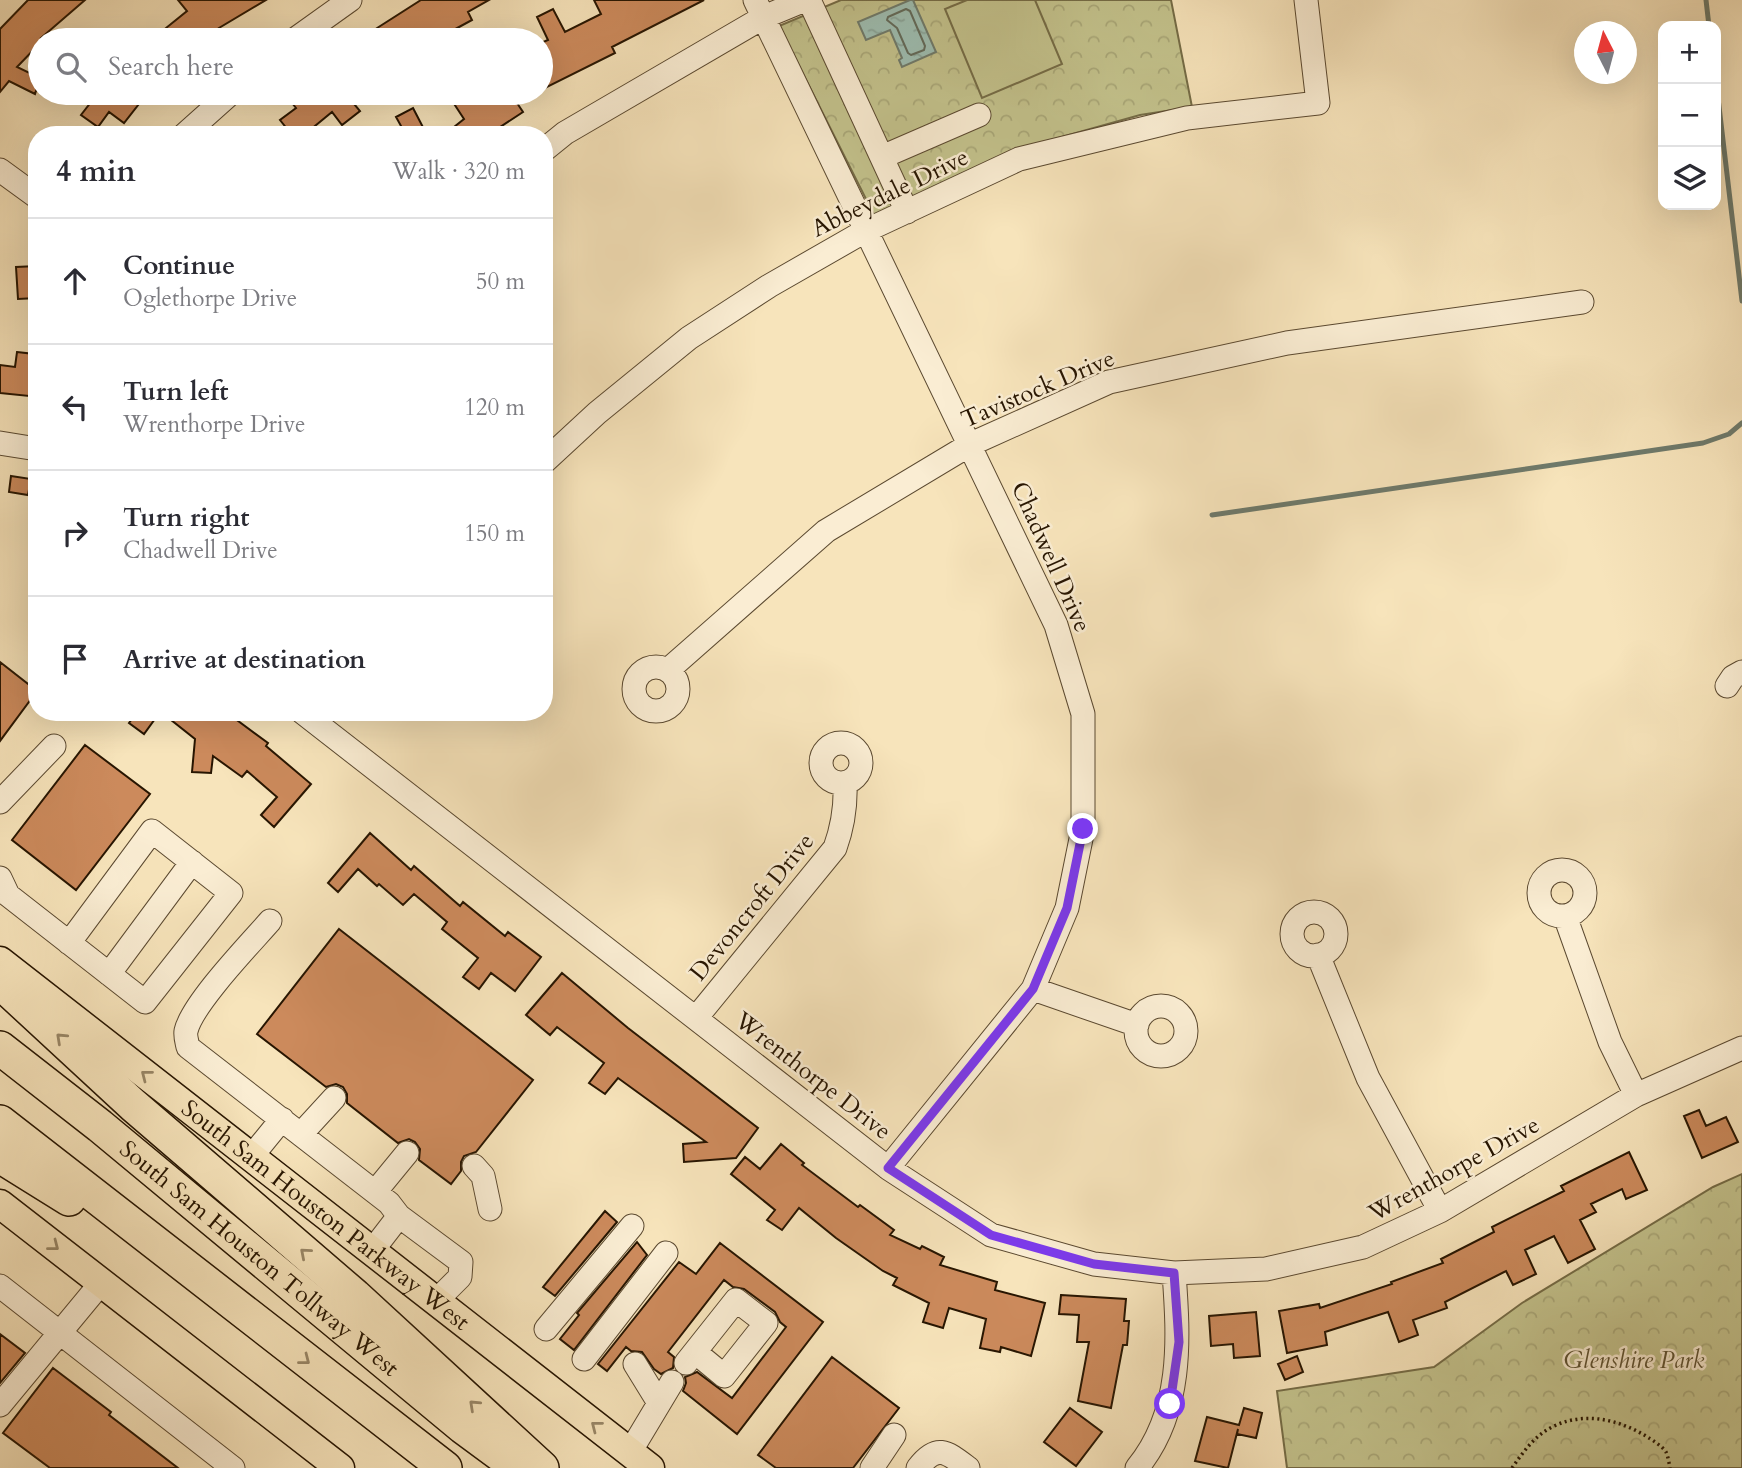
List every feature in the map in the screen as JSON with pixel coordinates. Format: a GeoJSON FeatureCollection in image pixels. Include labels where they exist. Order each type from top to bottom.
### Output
{"type":"FeatureCollection","features":[{"type":"Feature","properties":{"kind":"highway"},"geometry":{"type":"LineString","coordinates":[[0,982],[133,1105],[355,1296],[542,1468]]}},
{"type":"Feature","properties":{"kind":"highway","name":"South Sam Houston Tollway West"},"geometry":{"type":"LineString","coordinates":[[0,1048],[100,1126],[463,1427],[518,1468]]}},
{"type":"Feature","properties":{"kind":"highway","name":"South Sam Houston Tollway West"},"geometry":{"type":"LineString","coordinates":[[0,1122],[444,1468]]}},
{"type":"Feature","properties":{"kind":"highway"},"geometry":{"type":"LineString","coordinates":[[0,1156],[118,1230],[262,1326]]}},
{"type":"Feature","properties":{"kind":"main road","name":"South Sam Houston Parkway West"},"geometry":{"type":"LineString","coordinates":[[0,961],[640,1460]]}},
{"type":"Feature","properties":{"kind":"main road"},"geometry":{"type":"LineString","coordinates":[[0,1204],[340,1468]]}},
{"type":"Feature","properties":{"kind":"street"},"geometry":{"type":"LineString","coordinates":[[311,28],[350,0]]}},
{"type":"Feature","properties":{"kind":"street"},"geometry":{"type":"LineString","coordinates":[[553,143],[760,9],[807,0],[907,212]]}},
{"type":"Feature","properties":{"kind":"street","name":"Abbeydale Drive"},"geometry":{"type":"LineString","coordinates":[[553,454],[597,413],[689,338],[769,286],[865,231],[1019,159],[1186,118],[1318,103],[1306,0]]}},
{"type":"Feature","properties":{"kind":"street","name":"Chadwell Drive"},"geometry":{"type":"LineString","coordinates":[[760,9],[1056,625],[1083,714],[1083,829],[1067,908],[1033,989],[888,1168]]}},
{"type":"Feature","properties":{"kind":"street"},"geometry":{"type":"LineString","coordinates":[[194,126],[218,105]]}},
{"type":"Feature","properties":{"kind":"street"},"geometry":{"type":"LineString","coordinates":[[882,157],[979,115]]}},
{"type":"Feature","properties":{"kind":"street"},"geometry":{"type":"LineString","coordinates":[[6,175],[28,191]]}},
{"type":"Feature","properties":{"kind":"street","name":"Tavistock Drive"},"geometry":{"type":"LineString","coordinates":[[668,670],[826,531],[971,444],[1109,382],[1287,343],[1582,302]]}},
{"type":"Feature","properties":{"kind":"street"},"geometry":{"type":"LineString","coordinates":[[0,443],[28,448]]}},
{"type":"Feature","properties":{"kind":"street","name":"Wrenthorpe Drive"},"geometry":{"type":"LineString","coordinates":[[314,721],[888,1168],[991,1235],[1094,1264],[1174,1273],[1266,1269],[1363,1247],[1440,1212],[1636,1094],[1742,1048]]}},
{"type":"Feature","properties":{"kind":"street"},"geometry":{"type":"LineString","coordinates":[[0,802],[54,746]]}},
{"type":"Feature","properties":{"kind":"street","name":"Devoncroft Drive"},"geometry":{"type":"LineString","coordinates":[[696,1018],[835,848],[843,827],[845,783]]}},
{"type":"Feature","properties":{"kind":"street"},"geometry":{"type":"LineString","coordinates":[[0,878],[8,895],[69,943],[145,1002],[231,893],[152,831],[69,943]]}},
{"type":"Feature","properties":{"kind":"street"},"geometry":{"type":"LineString","coordinates":[[109,974],[192,862]]}},
{"type":"Feature","properties":{"kind":"street"},"geometry":{"type":"LineString","coordinates":[[1564,916],[1610,1042],[1636,1094]]}},
{"type":"Feature","properties":{"kind":"street"},"geometry":{"type":"LineString","coordinates":[[270,921],[193,1014],[186,1033],[188,1047],[389,1203],[399,1216],[461,1262],[460,1277],[436,1301]]}},
{"type":"Feature","properties":{"kind":"street"},"geometry":{"type":"LineString","coordinates":[[1318,955],[1368,1078],[1440,1212]]}},
{"type":"Feature","properties":{"kind":"street"},"geometry":{"type":"LineString","coordinates":[[1033,989],[1137,1025]]}},
{"type":"Feature","properties":{"kind":"street"},"geometry":{"type":"LineString","coordinates":[[301,1135],[334,1098]]}},
{"type":"Feature","properties":{"kind":"street"},"geometry":{"type":"LineString","coordinates":[[251,1157],[282,1119]]}},
{"type":"Feature","properties":{"kind":"street"},"geometry":{"type":"LineString","coordinates":[[375,1192],[407,1153]]}},
{"type":"Feature","properties":{"kind":"street"},"geometry":{"type":"LineString","coordinates":[[474,1167],[483,1176],[490,1209]]}},
{"type":"Feature","properties":{"kind":"street"},"geometry":{"type":"LineString","coordinates":[[372,1251],[399,1216]]}},
{"type":"Feature","properties":{"kind":"street"},"geometry":{"type":"LineString","coordinates":[[546,1329],[632,1227]]}},
{"type":"Feature","properties":{"kind":"street"},"geometry":{"type":"LineString","coordinates":[[584,1359],[666,1253]]}},
{"type":"Feature","properties":{"kind":"street"},"geometry":{"type":"LineString","coordinates":[[1137,1468],[1146,1457],[1170,1404],[1179,1342],[1174,1273]]}},
{"type":"Feature","properties":{"kind":"street"},"geometry":{"type":"LineString","coordinates":[[0,1405],[101,1283]]}},
{"type":"Feature","properties":{"kind":"street"},"geometry":{"type":"LineString","coordinates":[[0,1286],[233,1468]]}},
{"type":"Feature","properties":{"kind":"street"},"geometry":{"type":"LineString","coordinates":[[635,1364],[659,1404]]}},
{"type":"Feature","properties":{"kind":"street"},"geometry":{"type":"LineString","coordinates":[[640,1460],[659,1404],[672,1382]]}},
{"type":"Feature","properties":{"kind":"street"},"geometry":{"type":"LineString","coordinates":[[872,1468],[894,1435]]}},
{"type":"Feature","properties":{"kind":"street"},"geometry":{"type":"LineString","coordinates":[[918,1468],[926,1457],[940,1451],[968,1468]]}},
{"type":"Feature","properties":{"kind":"path"},"geometry":{"type":"LineString","coordinates":[[1512,1468],[1541,1433],[1555,1425],[1586,1419],[1610,1420],[1632,1427],[1665,1451],[1670,1468]]}},
{"type":"Feature","properties":{"kind":"green space"},"geometry":{"type":"Polygon","coordinates":[[[841,0],[1171,0],[1192,107],[1140,115],[1012,151],[874,215],[779,26],[841,0]]]}},
{"type":"Feature","properties":{"kind":"green space"},"geometry":{"type":"Polygon","coordinates":[[[967,0],[1035,0],[1062,64],[982,98],[945,9],[967,0]]]}},
{"type":"Feature","properties":{"kind":"green space","name":"Glenshire Park"},"geometry":{"type":"Polygon","coordinates":[[[1742,1174],[1742,1468],[1287,1468],[1277,1391],[1434,1367],[1522,1303],[1713,1187],[1742,1174]]]}},
{"type":"Feature","properties":{"kind":"water"},"geometry":{"type":"Polygon","coordinates":[[[913,0],[936,52],[902,67],[899,60],[902,58],[890,30],[866,40],[858,22],[913,0]]]}},
{"type":"Feature","properties":{"kind":"building"},"geometry":{"type":"Polygon","coordinates":[[[28,0],[85,0],[53,28],[28,28],[28,56],[17,67],[28,72],[28,90],[9,81],[0,92],[0,29],[28,0]]]}},
{"type":"Feature","properties":{"kind":"building"},"geometry":{"type":"Polygon","coordinates":[[[178,0],[266,0],[219,28],[166,28],[187,11],[178,0]]]}},
{"type":"Feature","properties":{"kind":"building"},"geometry":{"type":"Polygon","coordinates":[[[421,0],[489,0],[468,12],[472,20],[457,28],[377,28],[421,0]]]}},
{"type":"Feature","properties":{"kind":"building"},"geometry":{"type":"Polygon","coordinates":[[[594,0],[704,0],[612,47],[615,53],[553,84],[553,28],[542,28],[537,17],[553,9],[565,32],[601,14],[594,0]]]}},
{"type":"Feature","properties":{"kind":"building"},"geometry":{"type":"Polygon","coordinates":[[[89,105],[138,105],[124,123],[109,112],[99,126],[81,115],[89,105]]]}},
{"type":"Feature","properties":{"kind":"building"},"geometry":{"type":"Polygon","coordinates":[[[294,105],[355,105],[360,111],[342,125],[332,112],[315,126],[285,126],[280,120],[296,108],[294,105]]]}},
{"type":"Feature","properties":{"kind":"building"},"geometry":{"type":"Polygon","coordinates":[[[455,105],[518,105],[523,112],[502,126],[455,126],[464,119],[455,105]]]}},
{"type":"Feature","properties":{"kind":"building"},"geometry":{"type":"Polygon","coordinates":[[[413,108],[422,126],[401,126],[396,117],[413,108]]]}},
{"type":"Feature","properties":{"kind":"building"},"geometry":{"type":"Polygon","coordinates":[[[28,266],[28,298],[18,299],[16,267],[28,266]]]}},
{"type":"Feature","properties":{"kind":"building"},"geometry":{"type":"Polygon","coordinates":[[[17,352],[28,353],[28,396],[0,393],[0,365],[15,367],[17,352]]]}},
{"type":"Feature","properties":{"kind":"building"},"geometry":{"type":"Polygon","coordinates":[[[11,476],[28,479],[28,495],[9,492],[11,476]]]}},
{"type":"Feature","properties":{"kind":"building"},"geometry":{"type":"Polygon","coordinates":[[[0,662],[28,684],[28,703],[0,741],[0,662]]]}},
{"type":"Feature","properties":{"kind":"building"},"geometry":{"type":"Polygon","coordinates":[[[130,721],[153,721],[144,734],[129,723],[130,721]]]}},
{"type":"Feature","properties":{"kind":"building"},"geometry":{"type":"Polygon","coordinates":[[[172,721],[238,721],[268,743],[266,746],[311,784],[274,827],[261,815],[277,797],[247,771],[242,777],[213,756],[211,773],[192,772],[195,739],[172,721]]]}},
{"type":"Feature","properties":{"kind":"building"},"geometry":{"type":"Polygon","coordinates":[[[85,745],[150,794],[76,890],[12,840],[85,745]]]}},
{"type":"Feature","properties":{"kind":"building"},"geometry":{"type":"Polygon","coordinates":[[[370,833],[411,870],[414,866],[460,906],[463,902],[505,936],[508,932],[541,957],[515,991],[491,973],[479,989],[463,977],[478,958],[442,929],[447,922],[414,894],[403,905],[358,869],[338,892],[328,883],[370,833]]]}},
{"type":"Feature","properties":{"kind":"building"},"geometry":{"type":"Polygon","coordinates":[[[339,929],[533,1080],[476,1152],[464,1156],[461,1171],[451,1184],[419,1160],[420,1149],[415,1142],[409,1139],[398,1143],[347,1103],[347,1094],[343,1087],[336,1084],[326,1087],[257,1034],[339,929]]]}},
{"type":"Feature","properties":{"kind":"building"},"geometry":{"type":"Polygon","coordinates":[[[562,973],[628,1028],[758,1128],[736,1158],[684,1162],[683,1144],[706,1142],[618,1078],[605,1094],[589,1083],[604,1063],[557,1027],[550,1035],[526,1015],[562,973]]]}},
{"type":"Feature","properties":{"kind":"building"},"geometry":{"type":"Polygon","coordinates":[[[1699,1110],[1706,1126],[1726,1117],[1738,1142],[1702,1158],[1684,1116],[1699,1110]]]}},
{"type":"Feature","properties":{"kind":"building"},"geometry":{"type":"Polygon","coordinates":[[[781,1144],[804,1163],[802,1165],[894,1230],[890,1235],[944,1257],[940,1265],[997,1282],[995,1290],[1045,1303],[1031,1356],[1001,1347],[1000,1352],[980,1348],[986,1319],[949,1308],[943,1328],[923,1322],[929,1303],[893,1285],[897,1278],[836,1238],[799,1208],[782,1230],[767,1220],[775,1210],[731,1174],[745,1157],[760,1169],[781,1144]]]}},
{"type":"Feature","properties":{"kind":"building"},"geometry":{"type":"Polygon","coordinates":[[[1629,1152],[1647,1190],[1626,1199],[1622,1189],[1591,1204],[1596,1212],[1580,1220],[1595,1249],[1568,1263],[1554,1236],[1525,1250],[1536,1274],[1513,1285],[1506,1271],[1445,1302],[1447,1308],[1413,1320],[1418,1335],[1399,1342],[1388,1312],[1325,1332],[1327,1345],[1287,1353],[1279,1311],[1319,1304],[1320,1308],[1392,1284],[1391,1282],[1443,1263],[1441,1259],[1494,1232],[1492,1227],[1564,1191],[1561,1186],[1629,1152]]]}},
{"type":"Feature","properties":{"kind":"building"},"geometry":{"type":"Polygon","coordinates":[[[605,1211],[617,1222],[555,1296],[543,1287],[605,1211]]]}},
{"type":"Feature","properties":{"kind":"building"},"geometry":{"type":"Polygon","coordinates":[[[637,1242],[647,1255],[574,1350],[560,1339],[579,1315],[577,1313],[637,1242]]]}},
{"type":"Feature","properties":{"kind":"building"},"geometry":{"type":"Polygon","coordinates":[[[720,1243],[823,1322],[737,1434],[683,1391],[685,1377],[697,1372],[732,1398],[786,1327],[775,1312],[744,1289],[733,1287],[724,1280],[668,1352],[674,1357],[673,1368],[661,1374],[642,1352],[631,1351],[626,1347],[607,1371],[598,1364],[679,1262],[696,1274],[720,1243]]]}},
{"type":"Feature","properties":{"kind":"building"},"geometry":{"type":"Polygon","coordinates":[[[1061,1295],[1126,1299],[1124,1321],[1129,1321],[1127,1345],[1123,1345],[1111,1408],[1078,1401],[1089,1342],[1077,1342],[1079,1315],[1059,1314],[1061,1295]]]}},
{"type":"Feature","properties":{"kind":"building"},"geometry":{"type":"Polygon","coordinates":[[[1256,1312],[1260,1356],[1234,1358],[1233,1344],[1211,1346],[1209,1316],[1256,1312]]]}},
{"type":"Feature","properties":{"kind":"building"},"geometry":{"type":"Polygon","coordinates":[[[0,1334],[25,1353],[0,1383],[0,1334]]]}},
{"type":"Feature","properties":{"kind":"building"},"geometry":{"type":"Polygon","coordinates":[[[1297,1356],[1303,1372],[1285,1380],[1278,1364],[1297,1356]]]}},
{"type":"Feature","properties":{"kind":"building"},"geometry":{"type":"Polygon","coordinates":[[[832,1357],[899,1408],[853,1468],[776,1468],[758,1455],[832,1357]]]}},
{"type":"Feature","properties":{"kind":"building"},"geometry":{"type":"Polygon","coordinates":[[[53,1368],[178,1468],[50,1468],[3,1433],[53,1368]]]}},
{"type":"Feature","properties":{"kind":"building"},"geometry":{"type":"Polygon","coordinates":[[[1070,1408],[1102,1432],[1076,1466],[1044,1442],[1070,1408]]]}},
{"type":"Feature","properties":{"kind":"building"},"geometry":{"type":"Polygon","coordinates":[[[1244,1408],[1262,1413],[1256,1438],[1237,1434],[1238,1429],[1228,1468],[1195,1461],[1207,1417],[1239,1425],[1244,1408]]]}},
{"type":"Feature","properties":{"kind":"waterway"},"geometry":{"type":"LineString","coordinates":[[1706,0],[1708,21]]}},
{"type":"Feature","properties":{"kind":"waterway"},"geometry":{"type":"LineString","coordinates":[[1716,84],[1742,301]]}},
{"type":"Feature","properties":{"kind":"waterway"},"geometry":{"type":"LineString","coordinates":[[1212,515],[1703,443],[1729,434],[1742,423]]}},
{"type":"Feature","properties":{"kind":"route"},"geometry":{"type":"LineString","coordinates":[[1083,829],[1067,908],[1033,989],[888,1168],[991,1235],[1094,1264],[1174,1273],[1179,1342],[1170,1404]]}}]}
